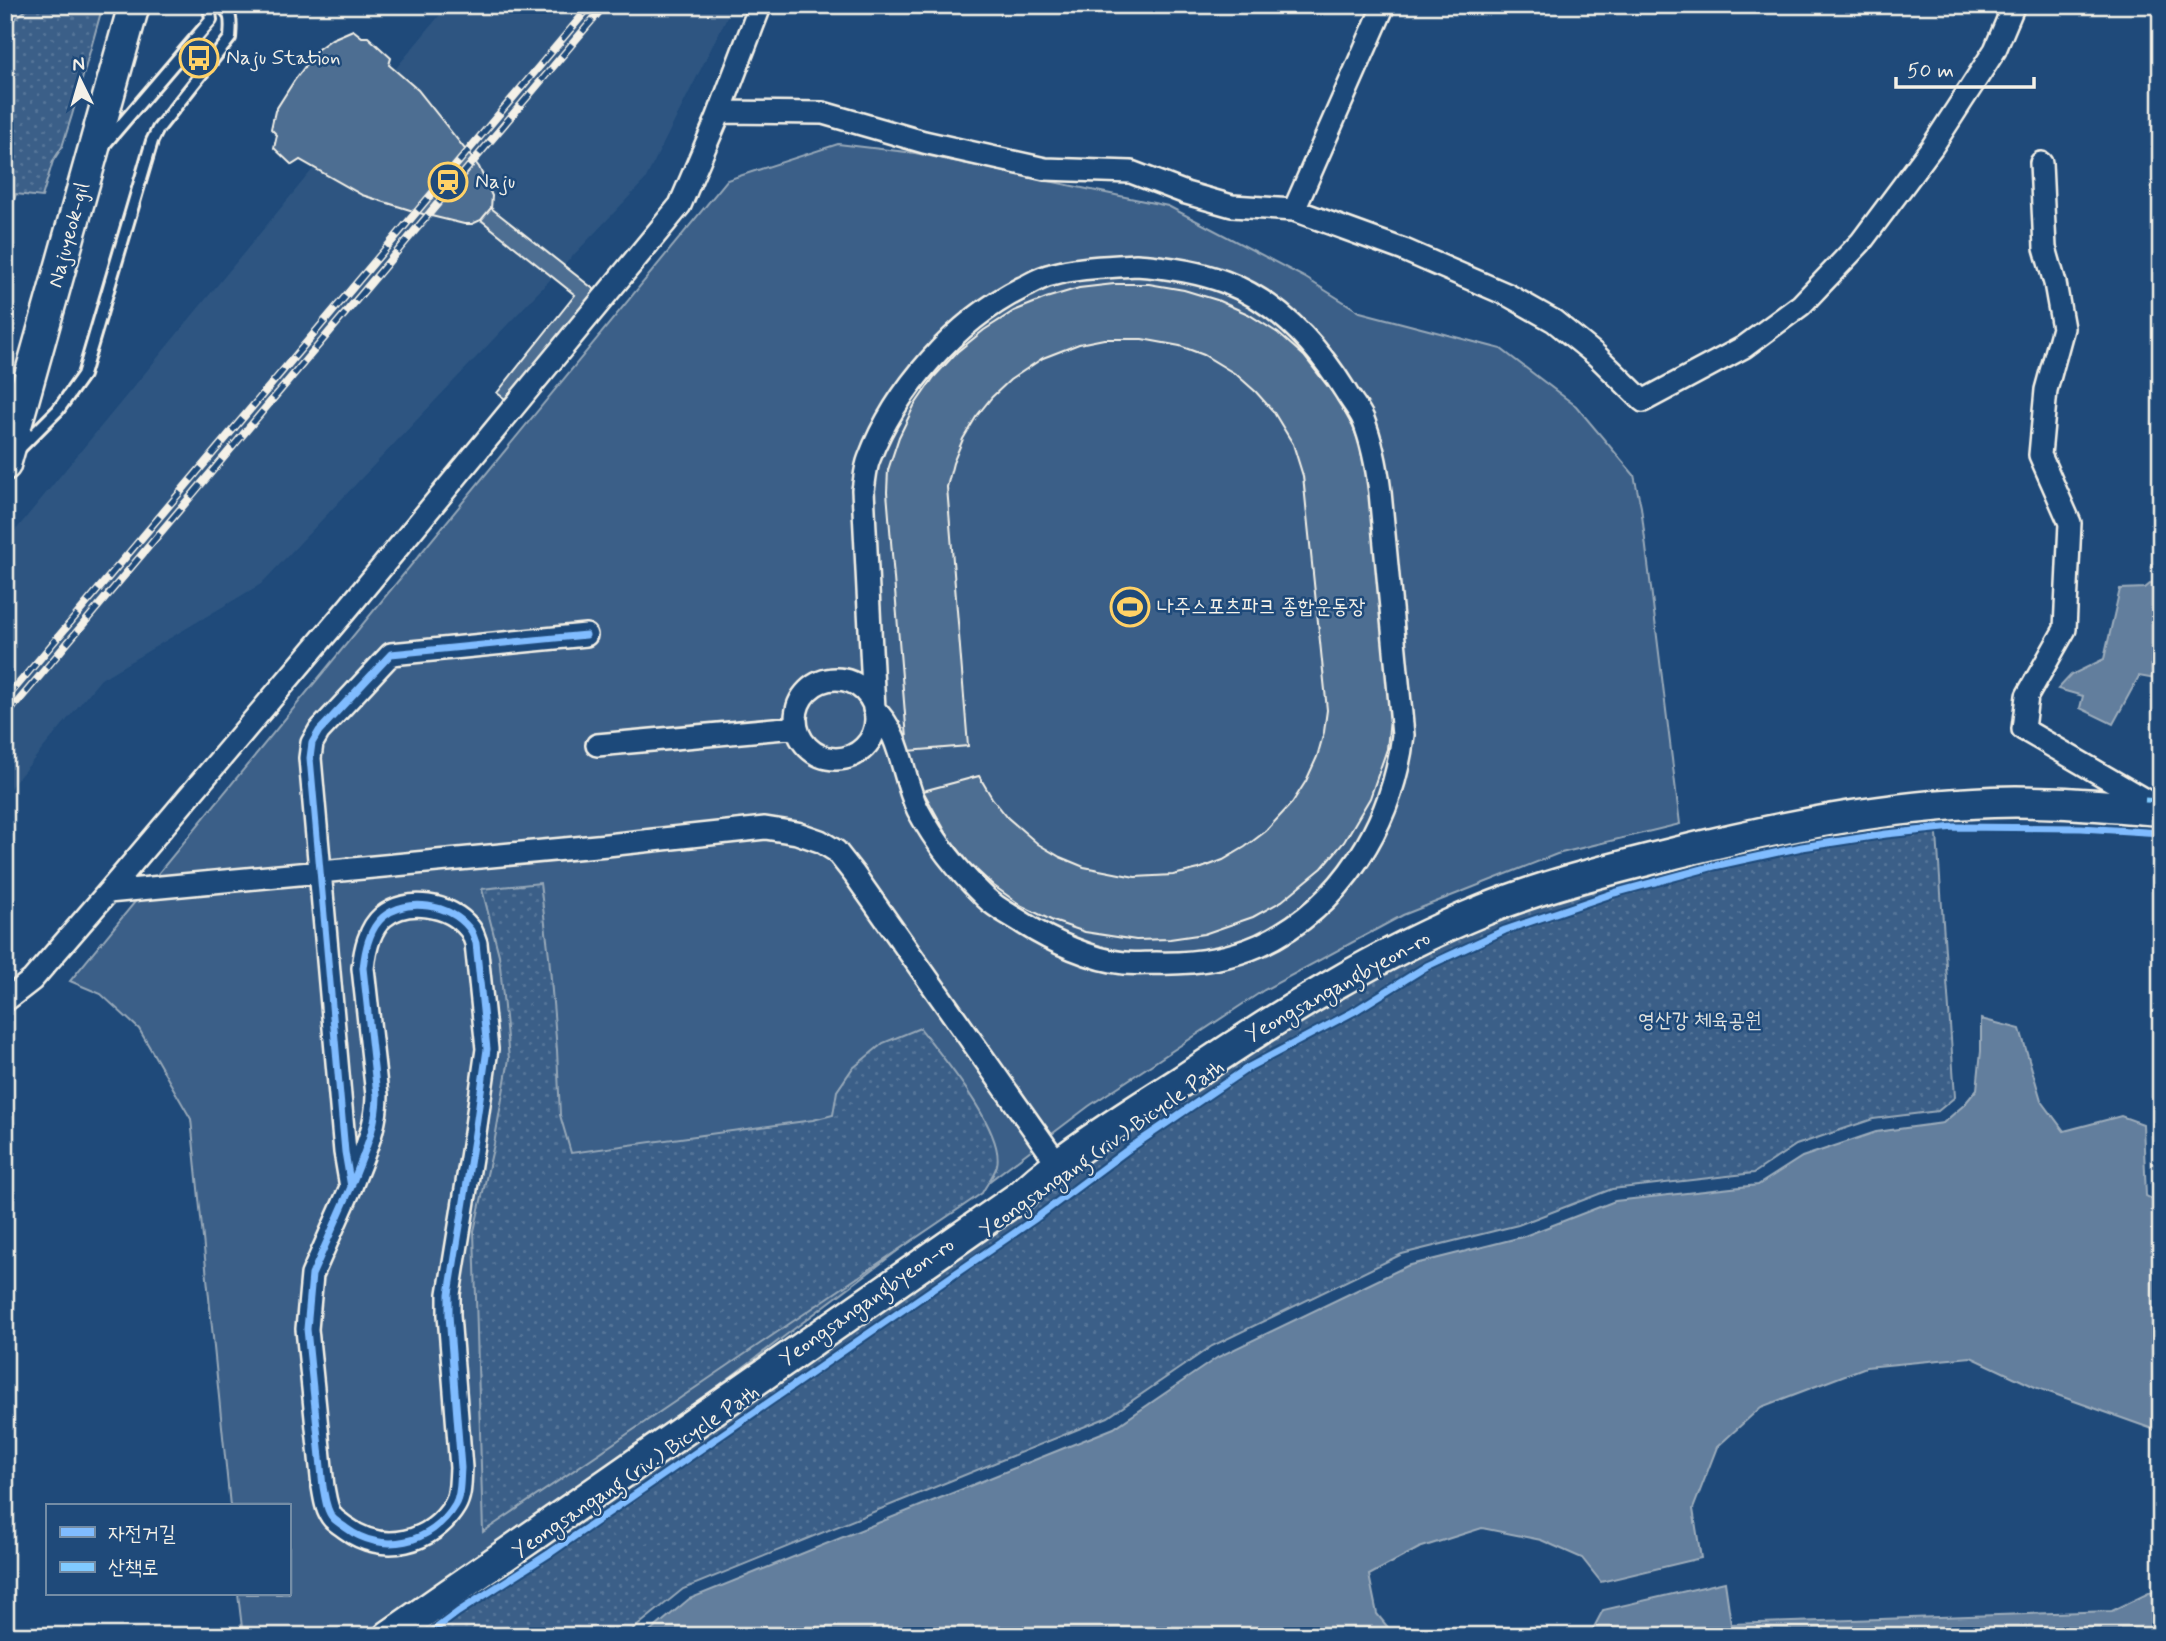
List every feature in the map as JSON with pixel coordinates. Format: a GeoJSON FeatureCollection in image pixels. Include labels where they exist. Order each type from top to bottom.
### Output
{"type":"FeatureCollection","features":[{"type":"Feature","properties":{"kind":"street","name":"Najuyeok-gil"},"geometry":{"type":"LineString","coordinates":[[6,463],[134,5]]}},
{"type":"Feature","properties":{"kind":"street"},"geometry":{"type":"LineString","coordinates":[[5,1001],[32,980],[108,892],[358,597],[680,205],[720,112],[759,9],[758,5]]}},
{"type":"Feature","properties":{"kind":"street"},"geometry":{"type":"LineString","coordinates":[[1294,210],[1384,5]]}},
{"type":"Feature","properties":{"kind":"street"},"geometry":{"type":"LineString","coordinates":[[720,112],[823,113],[924,142],[1045,169],[1131,172],[1186,193],[1232,206],[1294,210],[1404,250],[1508,295],[1554,321],[1596,355],[1643,401],[1744,347],[1801,305],[1861,242],[1932,146],[1995,50],[2014,5]]}},
{"type":"Feature","properties":{"kind":"street"},"geometry":{"type":"LineString","coordinates":[[2041,163],[2045,247],[2063,328],[2046,390],[2040,454],[2070,523],[2065,629],[2027,696],[2023,729],[2153,805]]}},
{"type":"Feature","properties":{"kind":"street"},"geometry":{"type":"LineString","coordinates":[[874,709],[863,526],[863,491],[868,461],[888,419],[917,376],[944,346],[977,316],[1003,298],[1050,275],[1136,265],[1169,267],[1228,283],[1262,301],[1297,328],[1333,371],[1362,418],[1376,461],[1403,735],[1401,757],[1392,790],[1370,841],[1359,861],[1332,892],[1302,920],[1259,945],[1221,957],[1177,964],[1122,963],[1075,950],[1044,937],[987,900],[949,858],[918,808],[894,737],[884,718],[874,709],[861,689],[850,682],[839,680],[815,685],[799,703],[796,727],[809,749],[820,756],[845,758],[857,753],[873,734],[876,721],[874,709]]}},
{"type":"Feature","properties":{"kind":"street"},"geometry":{"type":"LineString","coordinates":[[351,1187],[370,1139],[377,1111],[363,968],[365,949],[382,918],[398,908],[417,904],[436,907],[458,918],[470,929],[476,943],[487,1049],[449,1294],[461,1468],[460,1490],[456,1503],[438,1526],[420,1537],[402,1543],[382,1544],[368,1541],[351,1532],[333,1518],[325,1501],[323,1487],[307,1329],[308,1308],[312,1276],[351,1187],[345,1152],[319,872],[310,758],[312,743],[319,731],[391,654],[586,635]]}},
{"type":"Feature","properties":{"kind":"street"},"geometry":{"type":"LineString","coordinates":[[597,745],[796,727]]}},
{"type":"Feature","properties":{"kind":"street","name":"Yeongsangangbyeon-ro"},"geometry":{"type":"LineString","coordinates":[[389,1636],[1020,1196],[1058,1164],[1269,1022],[1355,972],[1427,936],[1485,910],[1621,866],[1812,823],[1935,806],[1996,802],[2153,805]]}},
{"type":"Feature","properties":{"kind":"street"},"geometry":{"type":"LineString","coordinates":[[108,892],[765,828],[797,833],[820,841],[836,851],[1058,1164]]}},
{"type":"Feature","properties":{"kind":"lane"},"geometry":{"type":"LineString","coordinates":[[89,163],[211,20],[209,5]]}},
{"type":"Feature","properties":{"kind":"lane"},"geometry":{"type":"LineString","coordinates":[[6,463],[58,410],[83,375],[152,141],[230,38],[232,19],[227,9],[219,5]]}},
{"type":"Feature","properties":{"kind":"shaded area"},"geometry":{"type":"Polygon","coordinates":[[[448,5],[733,5],[645,180],[261,584],[101,679],[5,794],[5,543],[448,5]]]}},
{"type":"Feature","properties":{"kind":"shaded area"},"geometry":{"type":"Polygon","coordinates":[[[2161,575],[2161,680],[2139,676],[2113,724],[2080,708],[2083,696],[2058,689],[2071,675],[2104,659],[2120,589],[2145,588],[2161,575]]]}},
{"type":"Feature","properties":{"kind":"shaded area"},"geometry":{"type":"Polygon","coordinates":[[[1981,1019],[2020,1029],[2041,1100],[2064,1131],[2121,1116],[2143,1124],[2146,1196],[2161,1204],[2161,1432],[2035,1387],[1971,1357],[1866,1367],[1761,1407],[1717,1447],[1693,1509],[1701,1558],[1601,1582],[1582,1558],[1541,1540],[1482,1528],[1419,1548],[1369,1575],[1377,1614],[1395,1636],[645,1636],[689,1599],[1114,1428],[1218,1357],[1407,1266],[1522,1237],[1615,1201],[1758,1185],[1802,1157],[1876,1132],[1943,1123],[1964,1105],[1977,1089],[1981,1019]]]}},
{"type":"Feature","properties":{"kind":"shaded area"},"geometry":{"type":"Polygon","coordinates":[[[1725,1582],[1731,1624],[2112,1611],[2161,1587],[2161,1636],[1592,1636],[1603,1610],[1725,1582]]]}},
{"type":"Feature","properties":{"kind":"green space"},"geometry":{"type":"Polygon","coordinates":[[[32,5],[103,5],[62,147],[53,161],[42,197],[16,194],[5,226],[5,27],[32,5]]]}},
{"type":"Feature","properties":{"kind":"green space"},"geometry":{"type":"Polygon","coordinates":[[[838,144],[915,153],[1168,206],[1304,277],[1360,312],[1501,349],[1576,406],[1634,475],[1641,507],[1680,824],[1557,854],[1403,915],[1264,990],[1089,1106],[618,1462],[365,1636],[243,1636],[238,1596],[290,1596],[290,1504],[230,1504],[191,1119],[139,1029],[101,994],[70,981],[727,180],[838,144]]]}},
{"type":"Feature","properties":{"kind":"green space","name":"영산강 체육공원"},"geometry":{"type":"Polygon","coordinates":[[[1936,820],[1955,1097],[1938,1111],[1873,1119],[1796,1145],[1754,1173],[1612,1189],[1518,1225],[1402,1254],[1212,1346],[1108,1417],[683,1589],[625,1636],[413,1636],[1066,1175],[1276,1034],[1361,985],[1490,923],[1625,879],[1815,837],[1936,820]]]}},
{"type":"Feature","properties":{"kind":"green space"},"geometry":{"type":"Polygon","coordinates":[[[540,883],[549,956],[560,1115],[571,1153],[833,1115],[837,1091],[852,1069],[883,1043],[920,1028],[956,1074],[982,1114],[997,1150],[997,1165],[982,1193],[483,1532],[474,1231],[494,1144],[509,1059],[499,955],[482,889],[540,883]]]}},
{"type":"Feature","properties":{"kind":"building"},"geometry":{"type":"Polygon","coordinates":[[[353,30],[362,37],[368,37],[391,58],[389,65],[418,90],[479,167],[492,196],[491,208],[481,220],[464,224],[362,195],[300,160],[292,165],[274,148],[277,135],[271,129],[275,111],[294,81],[318,49],[332,39],[353,30]]]}},
{"type":"Feature","properties":{"kind":"building"},"geometry":{"type":"Polygon","coordinates":[[[491,208],[596,291],[508,401],[497,393],[575,295],[481,220],[491,208]]]}},
{"type":"Feature","properties":{"kind":"building"},"geometry":{"type":"Polygon","coordinates":[[[1149,284],[1184,290],[1217,300],[1248,314],[1278,333],[1304,356],[1336,397],[1353,427],[1368,471],[1390,719],[1387,749],[1370,798],[1344,842],[1322,868],[1282,901],[1253,917],[1204,934],[1170,939],[1136,940],[1085,932],[1022,906],[994,886],[969,863],[948,836],[923,791],[979,776],[1008,818],[1038,844],[1084,867],[1135,877],[1173,875],[1223,860],[1266,831],[1292,803],[1317,757],[1327,710],[1303,476],[1293,444],[1273,411],[1237,375],[1204,355],[1180,346],[1142,339],[1104,339],[1079,344],[1043,358],[1010,380],[992,397],[963,439],[947,487],[968,746],[908,751],[887,492],[888,470],[899,437],[914,406],[934,377],[957,352],[984,330],[1014,311],[1046,298],[1079,288],[1149,284]]]}},
{"type":"Feature","properties":{"kind":"railway"},"geometry":{"type":"LineString","coordinates":[[5,700],[591,5]]}},
{"type":"Feature","properties":{"kind":"railway"},"geometry":{"type":"LineString","coordinates":[[5,717],[605,5]]}},
{"type":"Feature","properties":{"kind":"marked path"},"geometry":{"type":"LineString","coordinates":[[2145,800],[2161,801]]}},
{"type":"Feature","properties":{"kind":"cycle path"},"geometry":{"type":"LineString","coordinates":[[351,1187],[368,1142],[377,1095],[363,968],[368,940],[378,922],[393,911],[416,905],[440,909],[461,920],[476,943],[487,1049],[449,1294],[461,1468],[457,1501],[445,1518],[420,1537],[390,1543],[360,1536],[346,1528],[331,1515],[326,1503],[307,1329],[312,1275],[351,1187],[345,1152],[310,758],[312,743],[319,731],[391,654],[586,635]]}},
{"type":"Feature","properties":{"kind":"cycle path","name":"Yeongsangang (riv.) Bicycle Path"},"geometry":{"type":"LineString","coordinates":[[426,1636],[1036,1218],[1130,1148],[1249,1067],[1353,1012],[1427,966],[1505,930],[1614,893],[1714,866],[1802,847],[1954,827],[2081,828],[2161,833]]}},
{"type":"Feature","properties":{"kind":"place","name":"Naju Station"},"geometry":{"type":"Point","coordinates":[199,58]}},
{"type":"Feature","properties":{"kind":"place","name":"Naju"},"geometry":{"type":"Point","coordinates":[448,182]}},
{"type":"Feature","properties":{"kind":"place","name":"나주스포츠파크 종합운동장"},"geometry":{"type":"Point","coordinates":[1130,607]}}]}
